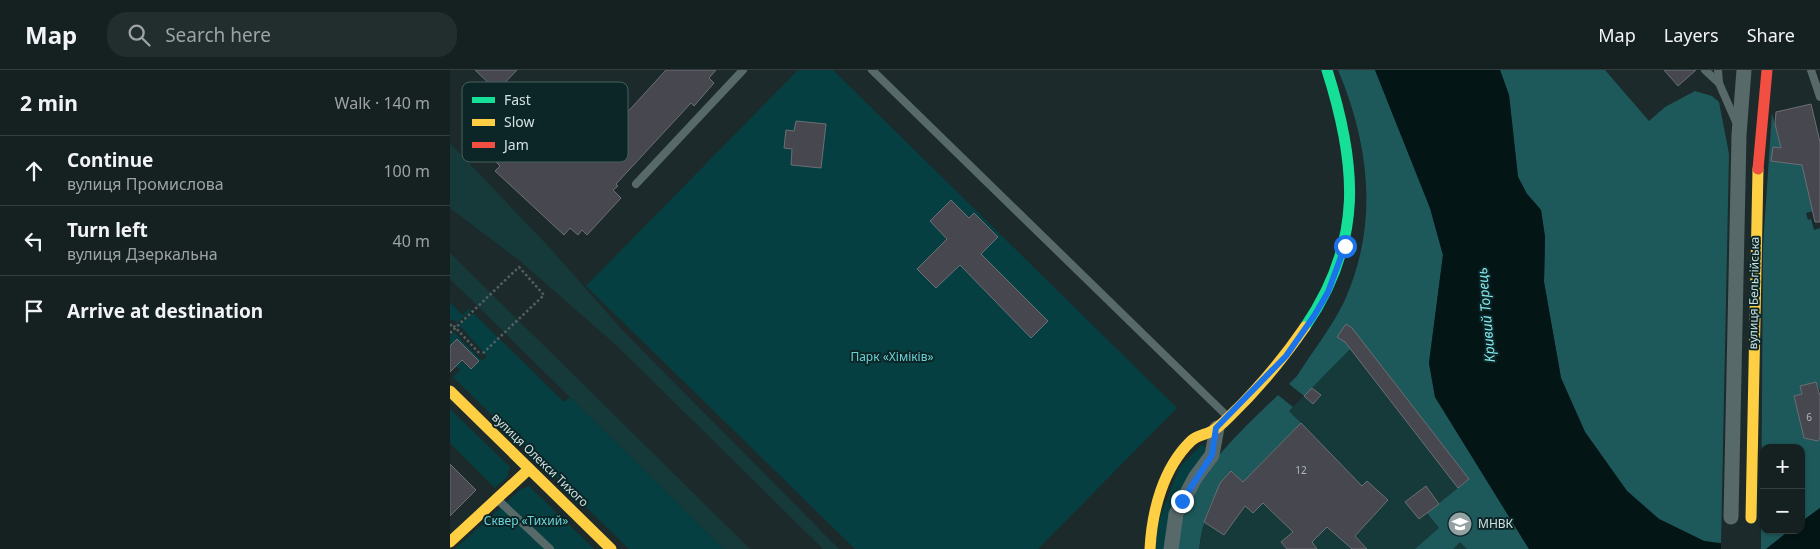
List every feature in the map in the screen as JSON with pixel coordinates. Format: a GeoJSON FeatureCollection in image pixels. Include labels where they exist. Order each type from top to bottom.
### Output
{"type":"FeatureCollection","features":[{"type":"Feature","properties":{"kind":"street"},"geometry":{"type":"LineString","coordinates":[[1150,549],[1156,509],[1174,465],[1192,440],[1216,428],[1286,356],[1328,292],[1345,246],[1350,216],[1352,177],[1342,115],[1327,70]]}},
{"type":"Feature","properties":{"kind":"street","name":"вулиця Бельгійська"},"geometry":{"type":"LineString","coordinates":[[1731,517],[1739,135],[1744,70]]}},
{"type":"Feature","properties":{"kind":"street","name":"вулиця Бельгійська"},"geometry":{"type":"LineString","coordinates":[[1751,518],[1757,179],[1767,70]]}},
{"type":"Feature","properties":{"kind":"street","name":"вулиця Олекси Тихого"},"geometry":{"type":"LineString","coordinates":[[450,391],[611,549]]}},
{"type":"Feature","properties":{"kind":"street"},"geometry":{"type":"LineString","coordinates":[[1171,549],[1176,514],[1195,478],[1212,455],[1216,428]]}},
{"type":"Feature","properties":{"kind":"street"},"geometry":{"type":"LineString","coordinates":[[450,542],[529,469]]}},
{"type":"Feature","properties":{"kind":"lane"},"geometry":{"type":"LineString","coordinates":[[636,184],[743,70]]}},
{"type":"Feature","properties":{"kind":"lane"},"geometry":{"type":"LineString","coordinates":[[872,70],[1228,417]]}},
{"type":"Feature","properties":{"kind":"lane"},"geometry":{"type":"LineString","coordinates":[[1705,70],[1719,83]]}},
{"type":"Feature","properties":{"kind":"lane"},"geometry":{"type":"LineString","coordinates":[[1718,70],[1719,83],[1734,115],[1739,135]]}},
{"type":"Feature","properties":{"kind":"lane"},"geometry":{"type":"LineString","coordinates":[[1812,70],[1820,97]]}},
{"type":"Feature","properties":{"kind":"lane"},"geometry":{"type":"LineString","coordinates":[[497,499],[550,549]]}},
{"type":"Feature","properties":{"kind":"path"},"geometry":{"type":"LineString","coordinates":[[450,326],[452,324],[481,355],[544,296],[519,268],[504,281],[450,333]]}},
{"type":"Feature","properties":{"kind":"shaded area"},"geometry":{"type":"Polygon","coordinates":[[[1338,70],[1375,70],[1430,208],[1443,255],[1429,363],[1435,397],[1529,549],[1467,549],[1460,542],[1453,549],[1415,549],[1439,528],[1427,513],[1469,479],[1360,339],[1304,396],[1289,384],[1297,376],[1328,330],[1344,302],[1355,273],[1362,244],[1366,215],[1363,157],[1349,99],[1338,70]]]}},
{"type":"Feature","properties":{"kind":"shaded area"},"geometry":{"type":"Polygon","coordinates":[[[1500,70],[1605,70],[1649,121],[1665,107],[1695,91],[1712,96],[1719,102],[1729,154],[1721,543],[1704,541],[1659,519],[1627,491],[1585,432],[1561,378],[1544,282],[1545,237],[1541,210],[1527,194],[1518,177],[1509,95],[1500,70]]]}},
{"type":"Feature","properties":{"kind":"shaded area"},"geometry":{"type":"Polygon","coordinates":[[[1772,113],[1781,148],[1820,156],[1820,209],[1806,213],[1808,220],[1811,219],[1814,230],[1820,228],[1820,391],[1816,382],[1801,386],[1802,394],[1794,396],[1804,438],[1817,441],[1820,438],[1820,508],[1805,519],[1805,444],[1762,444],[1763,246],[1772,113]]]}},
{"type":"Feature","properties":{"kind":"shaded area"},"geometry":{"type":"Polygon","coordinates":[[[450,143],[462,156],[462,162],[468,162],[550,248],[624,332],[839,549],[823,549],[616,345],[520,261],[450,208],[450,143]]]}},
{"type":"Feature","properties":{"kind":"shaded area"},"geometry":{"type":"Polygon","coordinates":[[[450,253],[750,549],[724,549],[450,279],[450,253]]]}},
{"type":"Feature","properties":{"kind":"shaded area"},"geometry":{"type":"Polygon","coordinates":[[[1360,339],[1469,479],[1427,513],[1433,521],[1505,549],[1199,549],[1204,522],[1220,483],[1231,471],[1243,482],[1301,423],[1289,411],[1360,339]]]}},
{"type":"Feature","properties":{"kind":"shaded area"},"geometry":{"type":"Polygon","coordinates":[[[1278,395],[1293,407],[1289,411],[1301,423],[1243,482],[1231,471],[1209,507],[1199,549],[1176,549],[1181,525],[1189,503],[1200,482],[1213,463],[1244,428],[1278,395]]]}},
{"type":"Feature","properties":{"kind":"shaded area"},"geometry":{"type":"Polygon","coordinates":[[[1761,534],[1785,534],[1766,549],[1761,549],[1761,534]]]}},
{"type":"Feature","properties":{"kind":"green space","name":"Парк «Хіміків»"},"geometry":{"type":"Polygon","coordinates":[[[798,70],[833,70],[1177,408],[1038,549],[855,549],[586,286],[798,70]]]}},
{"type":"Feature","properties":{"kind":"green space"},"geometry":{"type":"Polygon","coordinates":[[[450,302],[462,315],[470,308],[471,310],[457,323],[453,319],[450,321],[450,302]]]}},
{"type":"Feature","properties":{"kind":"green space"},"geometry":{"type":"Polygon","coordinates":[[[473,313],[564,402],[570,397],[724,549],[629,549],[453,377],[460,370],[450,361],[450,348],[470,369],[479,361],[457,339],[450,346],[450,336],[454,332],[482,361],[487,356],[459,325],[473,313]]]}},
{"type":"Feature","properties":{"kind":"green space"},"geometry":{"type":"Polygon","coordinates":[[[450,409],[510,467],[507,477],[495,488],[450,443],[450,409]]]}},
{"type":"Feature","properties":{"kind":"green space"},"geometry":{"type":"Polygon","coordinates":[[[1202,444],[1208,449],[1166,549],[1155,549],[1158,523],[1179,468],[1202,444]]]}},
{"type":"Feature","properties":{"kind":"green space","name":"Сквер «Тихий»"},"geometry":{"type":"Polygon","coordinates":[[[529,486],[594,549],[455,549],[521,489],[529,486]]]}},
{"type":"Feature","properties":{"kind":"water","name":"Кривий Торець"},"geometry":{"type":"Polygon","coordinates":[[[1375,70],[1500,70],[1509,95],[1518,177],[1527,194],[1541,210],[1545,237],[1544,282],[1561,378],[1585,432],[1627,491],[1659,519],[1704,541],[1758,549],[1529,549],[1435,397],[1429,363],[1443,255],[1430,208],[1375,70]]]}},
{"type":"Feature","properties":{"kind":"water"},"geometry":{"type":"Polygon","coordinates":[[[1820,508],[1820,549],[1766,549],[1785,534],[1805,534],[1805,519],[1820,508]]]}},
{"type":"Feature","properties":{"kind":"pier"},"geometry":{"type":"Polygon","coordinates":[[[1721,541],[1758,547],[1760,549],[1721,549],[1721,541]]]}},
{"type":"Feature","properties":{"kind":"building"},"geometry":{"type":"Polygon","coordinates":[[[475,70],[517,70],[506,82],[488,82],[475,70]]]}},
{"type":"Feature","properties":{"kind":"building"},"geometry":{"type":"Polygon","coordinates":[[[666,70],[716,70],[709,78],[714,83],[694,106],[691,103],[616,184],[618,186],[613,190],[621,198],[587,235],[582,230],[578,235],[570,228],[564,235],[495,171],[500,166],[496,162],[628,162],[628,112],[666,70]]]}},
{"type":"Feature","properties":{"kind":"building"},"geometry":{"type":"Polygon","coordinates":[[[1664,70],[1696,70],[1678,86],[1664,70]]]}},
{"type":"Feature","properties":{"kind":"building"},"geometry":{"type":"Polygon","coordinates":[[[1811,104],[1820,142],[1820,222],[1815,222],[1802,165],[1771,161],[1773,147],[1781,148],[1775,124],[1776,112],[1811,104]]]}},
{"type":"Feature","properties":{"kind":"building"},"geometry":{"type":"Polygon","coordinates":[[[796,121],[826,124],[821,168],[791,165],[792,149],[784,148],[786,130],[794,131],[796,121]]]}},
{"type":"Feature","properties":{"kind":"building"},"geometry":{"type":"Polygon","coordinates":[[[951,200],[969,218],[974,213],[998,237],[981,254],[1048,321],[1031,338],[960,265],[936,288],[917,269],[947,239],[930,221],[951,200]]]}},
{"type":"Feature","properties":{"kind":"building"},"geometry":{"type":"Polygon","coordinates":[[[1346,324],[1352,328],[1469,479],[1458,488],[1345,342],[1337,337],[1346,324]]]}},
{"type":"Feature","properties":{"kind":"building"},"geometry":{"type":"Polygon","coordinates":[[[457,339],[479,361],[471,369],[462,360],[450,372],[450,346],[457,339]]]}},
{"type":"Feature","properties":{"kind":"building"},"geometry":{"type":"Polygon","coordinates":[[[1816,382],[1820,396],[1820,438],[1818,441],[1804,438],[1794,396],[1802,394],[1800,386],[1816,382]]]}},
{"type":"Feature","properties":{"kind":"building"},"geometry":{"type":"Polygon","coordinates":[[[1312,388],[1321,395],[1313,404],[1304,396],[1312,388]]]}},
{"type":"Feature","properties":{"kind":"building"},"geometry":{"type":"Polygon","coordinates":[[[1301,423],[1362,486],[1367,481],[1388,500],[1355,536],[1367,549],[1352,549],[1327,527],[1312,542],[1317,549],[1287,549],[1281,542],[1293,532],[1263,503],[1253,513],[1245,506],[1224,535],[1204,522],[1220,483],[1231,471],[1243,482],[1301,423]]]}},
{"type":"Feature","properties":{"kind":"building"},"geometry":{"type":"Polygon","coordinates":[[[450,464],[476,490],[450,516],[450,464]]]}},
{"type":"Feature","properties":{"kind":"building"},"geometry":{"type":"Polygon","coordinates":[[[1426,486],[1439,504],[1419,519],[1405,502],[1426,486]]]}},
{"type":"Feature","properties":{"kind":"traffic: fast"},"geometry":{"type":"LineString","coordinates":[[1305,327],[1324,295],[1338,264],[1346,233],[1349,202],[1349,170],[1345,138],[1327,70]]}},
{"type":"Feature","properties":{"kind":"traffic: slow"},"geometry":{"type":"LineString","coordinates":[[1751,518],[1758,169]]}},
{"type":"Feature","properties":{"kind":"traffic: slow"},"geometry":{"type":"LineString","coordinates":[[1150,549],[1156,505],[1166,477],[1181,452],[1193,439],[1219,427],[1250,396],[1288,351],[1305,327]]}},
{"type":"Feature","properties":{"kind":"traffic: slow"},"geometry":{"type":"LineString","coordinates":[[450,391],[611,549]]}},
{"type":"Feature","properties":{"kind":"traffic: slow"},"geometry":{"type":"LineString","coordinates":[[450,542],[529,469]]}},
{"type":"Feature","properties":{"kind":"traffic: jam"},"geometry":{"type":"LineString","coordinates":[[1758,169],[1767,70]]}},
{"type":"Feature","properties":{"kind":"place","name":"МНВК"},"geometry":{"type":"Point","coordinates":[1460,524]}},
{"type":"Feature","properties":{"kind":"route"},"geometry":{"type":"LineString","coordinates":[[1182,501],[1195,478],[1212,455],[1215,446],[1216,428],[1286,356],[1314,316],[1328,292],[1345,246]]}}]}
